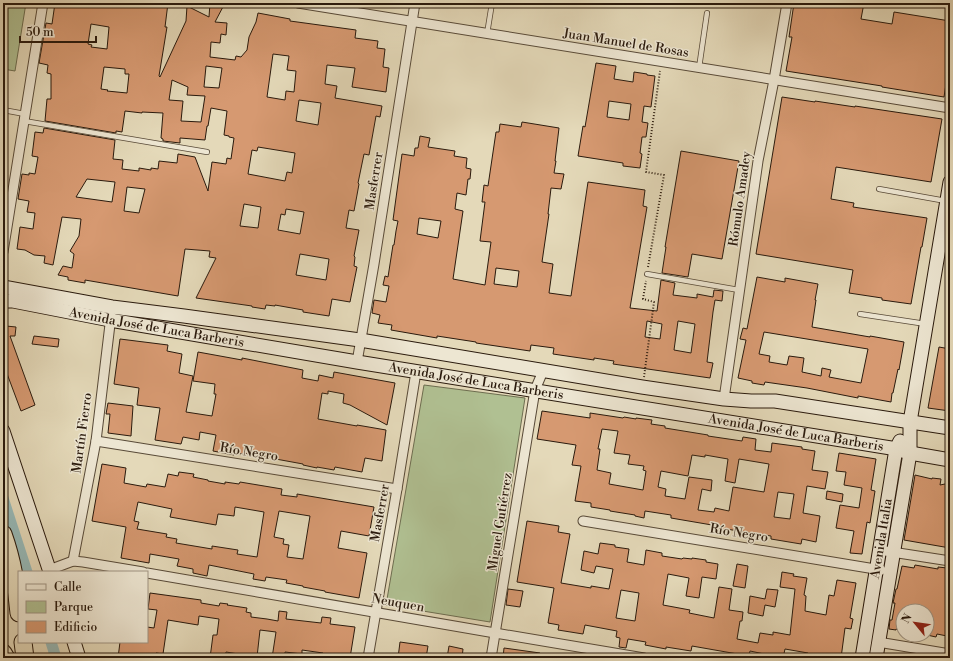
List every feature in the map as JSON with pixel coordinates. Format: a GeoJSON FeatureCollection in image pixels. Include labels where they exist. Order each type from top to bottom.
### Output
{"type":"FeatureCollection","features":[{"type":"Feature","properties":{"kind":"highway"},"geometry":{"type":"LineString","coordinates":[[3,534],[12,562],[18,603]]}},
{"type":"Feature","properties":{"kind":"highway"},"geometry":{"type":"LineString","coordinates":[[22,643],[25,658]]}},
{"type":"Feature","properties":{"kind":"highway"},"geometry":{"type":"LineString","coordinates":[[3,653],[6,658]]}},
{"type":"Feature","properties":{"kind":"main road","name":"Avenida Italia"},"geometry":{"type":"LineString","coordinates":[[876,658],[910,453],[910,422],[950,182]]}},
{"type":"Feature","properties":{"kind":"main road","name":"Avenida José de Luca Barberis"},"geometry":{"type":"LineString","coordinates":[[3,287],[112,307],[360,340],[642,387],[751,402],[775,401],[950,428]]}},
{"type":"Feature","properties":{"kind":"main road","name":"Avenida José de Luca Barberis"},"geometry":{"type":"LineString","coordinates":[[3,301],[14,301],[110,320],[416,372],[536,390],[896,449],[950,460]]}},
{"type":"Feature","properties":{"kind":"main road","name":"Avenida Italia"},"geometry":{"type":"LineString","coordinates":[[862,658],[896,449],[910,422]]}},
{"type":"Feature","properties":{"kind":"main road"},"geometry":{"type":"LineString","coordinates":[[3,431],[49,571]]}},
{"type":"Feature","properties":{"kind":"main road"},"geometry":{"type":"LineString","coordinates":[[74,643],[79,658]]}},
{"type":"Feature","properties":{"kind":"street"},"geometry":{"type":"LineString","coordinates":[[3,252],[43,3]]}},
{"type":"Feature","properties":{"kind":"street","name":"Juan Manuel de Rosas"},"geometry":{"type":"LineString","coordinates":[[298,3],[950,108]]}},
{"type":"Feature","properties":{"kind":"street","name":"Masferrer"},"geometry":{"type":"LineString","coordinates":[[357,362],[415,3]]}},
{"type":"Feature","properties":{"kind":"street","name":"Rómulo Amadey"},"geometry":{"type":"LineString","coordinates":[[724,399],[758,161],[787,3]]}},
{"type":"Feature","properties":{"kind":"street","name":"Martín Fierro"},"geometry":{"type":"LineString","coordinates":[[73,561],[96,441],[112,307]]}},
{"type":"Feature","properties":{"kind":"street","name":"Miguel Gutiérrez"},"geometry":{"type":"LineString","coordinates":[[491,658],[536,390],[543,370]]}},
{"type":"Feature","properties":{"kind":"street","name":"Masferrer"},"geometry":{"type":"LineString","coordinates":[[368,658],[416,372]]}},
{"type":"Feature","properties":{"kind":"street","name":"Río Negro"},"geometry":{"type":"LineString","coordinates":[[96,441],[397,489]]}},
{"type":"Feature","properties":{"kind":"street","name":"Río Negro"},"geometry":{"type":"LineString","coordinates":[[583,521],[890,571]]}},
{"type":"Feature","properties":{"kind":"street"},"geometry":{"type":"LineString","coordinates":[[879,550],[950,561]]}},
{"type":"Feature","properties":{"kind":"street"},"geometry":{"type":"LineString","coordinates":[[49,571],[73,561],[137,571]]}},
{"type":"Feature","properties":{"kind":"street","name":"Neuquen"},"geometry":{"type":"LineString","coordinates":[[148,573],[644,658]]}},
{"type":"Feature","properties":{"kind":"street"},"geometry":{"type":"LineString","coordinates":[[878,642],[950,654]]}},
{"type":"Feature","properties":{"kind":"lane"},"geometry":{"type":"LineString","coordinates":[[487,34],[492,3]]}},
{"type":"Feature","properties":{"kind":"lane"},"geometry":{"type":"LineString","coordinates":[[699,68],[707,13]]}},
{"type":"Feature","properties":{"kind":"lane"},"geometry":{"type":"LineString","coordinates":[[3,110],[25,118],[207,152]]}},
{"type":"Feature","properties":{"kind":"lane"},"geometry":{"type":"LineString","coordinates":[[879,189],[948,201]]}},
{"type":"Feature","properties":{"kind":"lane"},"geometry":{"type":"LineString","coordinates":[[647,274],[740,290]]}},
{"type":"Feature","properties":{"kind":"lane"},"geometry":{"type":"LineString","coordinates":[[860,314],[926,324]]}},
{"type":"Feature","properties":{"kind":"path"},"geometry":{"type":"LineString","coordinates":[[642,387],[654,302],[643,299],[664,175],[646,172],[662,62]]}},
{"type":"Feature","properties":{"kind":"green space"},"geometry":{"type":"Polygon","coordinates":[[[3,3],[26,3],[15,71],[3,69],[3,3]]]}},
{"type":"Feature","properties":{"kind":"green space"},"geometry":{"type":"Polygon","coordinates":[[[424,385],[525,398],[490,622],[386,605],[424,385]]]}},
{"type":"Feature","properties":{"kind":"building"},"geometry":{"type":"Polygon","coordinates":[[[55,3],[168,3],[165,27],[167,27],[160,77],[186,21],[187,6],[209,17],[210,3],[225,3],[215,22],[227,23],[226,35],[221,34],[220,43],[211,42],[210,57],[235,60],[236,56],[241,57],[247,50],[249,37],[256,22],[258,13],[290,19],[290,21],[356,30],[355,38],[378,41],[377,48],[385,49],[383,67],[389,68],[386,92],[352,87],[355,68],[327,65],[325,84],[337,86],[335,98],[382,106],[380,117],[376,116],[369,155],[364,154],[354,211],[349,210],[346,228],[359,230],[354,256],[354,266],[357,267],[350,302],[332,299],[329,316],[303,312],[303,310],[275,305],[266,305],[265,309],[196,298],[216,258],[209,257],[210,251],[185,249],[178,296],[85,280],[85,283],[68,280],[68,277],[58,275],[63,266],[72,268],[74,254],[70,251],[79,236],[81,219],[62,217],[53,265],[44,263],[45,256],[34,255],[25,250],[17,249],[20,227],[33,229],[35,213],[27,212],[29,201],[18,199],[22,174],[35,174],[38,157],[32,156],[35,132],[43,133],[44,128],[115,140],[113,159],[123,160],[122,169],[139,171],[139,168],[151,170],[151,168],[158,169],[159,161],[177,163],[178,154],[195,157],[208,191],[212,162],[226,164],[227,158],[231,159],[234,138],[224,135],[227,111],[211,108],[205,140],[180,138],[180,143],[163,141],[161,138],[163,113],[125,111],[122,132],[116,131],[116,133],[45,121],[47,99],[51,99],[51,74],[47,73],[48,65],[39,63],[46,23],[52,24],[55,3]],[[91,24],[88,44],[92,45],[91,47],[107,49],[109,27],[91,24]],[[273,54],[267,97],[285,100],[286,91],[294,92],[296,71],[287,70],[289,56],[273,54]],[[206,66],[204,87],[219,88],[222,68],[206,66]],[[104,67],[101,89],[108,90],[107,91],[127,93],[129,74],[125,74],[125,69],[104,67]],[[172,80],[169,100],[183,101],[181,121],[201,122],[205,96],[187,95],[188,87],[172,80]],[[299,100],[296,121],[318,125],[321,103],[299,100]],[[258,147],[257,151],[252,150],[248,174],[285,181],[287,172],[292,173],[295,153],[258,147]],[[87,179],[76,197],[112,202],[115,182],[87,179]],[[127,187],[124,211],[139,213],[145,189],[127,187]],[[244,204],[240,226],[258,228],[261,207],[244,204]],[[286,209],[285,215],[281,214],[278,230],[300,234],[304,212],[286,209]],[[300,254],[296,275],[326,280],[329,259],[300,254]]]}},
{"type":"Feature","properties":{"kind":"building"},"geometry":{"type":"Polygon","coordinates":[[[794,3],[864,3],[861,19],[892,24],[894,12],[950,21],[950,43],[948,56],[950,56],[950,58],[944,97],[786,71],[792,37],[789,37],[794,3]]]}},
{"type":"Feature","properties":{"kind":"building"},"geometry":{"type":"Polygon","coordinates":[[[596,63],[616,66],[614,79],[633,82],[634,72],[655,76],[651,107],[644,106],[642,122],[648,123],[646,137],[642,137],[640,168],[623,166],[623,163],[578,156],[583,126],[585,127],[596,63]],[[609,101],[607,117],[629,120],[631,104],[609,101]]]}},
{"type":"Feature","properties":{"kind":"building"},"geometry":{"type":"Polygon","coordinates":[[[782,97],[942,119],[931,182],[836,167],[831,199],[854,203],[853,207],[927,218],[911,304],[849,293],[853,270],[756,254],[782,97]]]}},
{"type":"Feature","properties":{"kind":"building"},"geometry":{"type":"Polygon","coordinates":[[[522,122],[559,128],[554,173],[564,174],[561,189],[551,188],[542,262],[553,264],[549,293],[571,296],[588,182],[645,190],[643,206],[647,207],[630,308],[657,311],[661,280],[675,283],[673,295],[697,298],[697,294],[713,297],[714,290],[723,291],[722,301],[715,300],[713,312],[707,362],[713,363],[710,378],[613,364],[614,361],[594,358],[594,360],[553,354],[554,348],[531,345],[530,351],[437,336],[437,338],[391,330],[392,325],[378,323],[380,315],[372,313],[374,300],[386,302],[389,286],[383,285],[385,276],[388,277],[398,221],[393,220],[402,154],[414,156],[415,148],[418,148],[420,136],[430,138],[428,147],[455,151],[454,156],[467,158],[466,168],[471,169],[470,179],[468,179],[466,195],[457,193],[455,209],[463,211],[453,279],[485,285],[491,242],[480,241],[485,202],[482,202],[484,185],[488,186],[496,132],[499,132],[500,124],[521,127],[522,122]],[[419,218],[417,234],[438,238],[441,221],[419,218]],[[496,268],[494,284],[517,287],[519,271],[496,268]],[[647,321],[645,337],[660,339],[662,324],[647,321]],[[678,321],[674,350],[691,353],[695,324],[678,321]]]}},
{"type":"Feature","properties":{"kind":"building"},"geometry":{"type":"Polygon","coordinates":[[[681,151],[739,161],[722,259],[692,254],[688,277],[662,273],[681,151]]]}},
{"type":"Feature","properties":{"kind":"building"},"geometry":{"type":"Polygon","coordinates":[[[757,277],[785,282],[785,278],[818,284],[812,327],[904,342],[891,402],[858,396],[858,398],[807,388],[765,382],[764,385],[738,378],[746,340],[740,339],[743,328],[747,329],[757,277]],[[764,332],[759,354],[770,356],[769,362],[787,365],[789,356],[804,358],[802,372],[821,376],[822,368],[831,370],[829,377],[861,383],[868,349],[764,332]]]}},
{"type":"Feature","properties":{"kind":"building"},"geometry":{"type":"Polygon","coordinates":[[[3,320],[6,326],[16,327],[15,336],[10,336],[35,405],[21,411],[3,363],[3,320]]]}},
{"type":"Feature","properties":{"kind":"building"},"geometry":{"type":"Polygon","coordinates":[[[34,336],[59,339],[58,347],[32,344],[34,336]]]}},
{"type":"Feature","properties":{"kind":"building"},"geometry":{"type":"Polygon","coordinates":[[[120,339],[168,345],[167,351],[182,354],[179,373],[193,376],[186,412],[212,416],[216,394],[214,394],[215,384],[193,381],[198,352],[242,360],[242,358],[303,370],[302,378],[318,381],[319,375],[333,378],[334,372],[395,383],[387,425],[350,405],[343,403],[344,394],[328,391],[328,394],[322,393],[318,419],[386,430],[382,461],[365,458],[362,472],[335,467],[334,470],[243,453],[234,453],[234,455],[213,451],[216,435],[200,432],[199,440],[183,437],[181,444],[155,440],[160,408],[137,405],[139,388],[114,384],[120,339]]]}},
{"type":"Feature","properties":{"kind":"building"},"geometry":{"type":"Polygon","coordinates":[[[939,347],[950,349],[950,411],[928,408],[939,347]]]}},
{"type":"Feature","properties":{"kind":"building"},"geometry":{"type":"Polygon","coordinates":[[[108,403],[133,406],[131,436],[108,433],[110,414],[106,414],[108,403]]]}},
{"type":"Feature","properties":{"kind":"building"},"geometry":{"type":"Polygon","coordinates":[[[542,411],[590,418],[590,413],[623,418],[652,420],[651,424],[665,426],[665,428],[708,436],[742,441],[743,437],[756,439],[755,450],[771,452],[772,443],[802,447],[802,449],[815,451],[812,470],[828,472],[825,489],[807,486],[803,513],[820,516],[816,542],[802,539],[801,544],[771,539],[771,536],[726,529],[726,531],[711,529],[712,525],[671,518],[671,515],[645,511],[644,518],[591,507],[591,503],[575,501],[581,466],[572,465],[576,445],[537,439],[542,411]],[[602,429],[598,449],[600,449],[597,470],[611,473],[609,484],[643,490],[646,471],[643,470],[644,466],[628,464],[630,455],[614,453],[618,431],[602,429]],[[692,455],[688,476],[661,471],[658,487],[666,489],[665,496],[685,499],[689,477],[712,480],[711,491],[702,489],[698,510],[714,512],[715,508],[729,511],[733,487],[764,492],[769,464],[739,459],[735,483],[725,481],[728,459],[705,455],[705,457],[692,455]],[[778,492],[774,517],[790,519],[794,494],[778,492]]]}},
{"type":"Feature","properties":{"kind":"building"},"geometry":{"type":"Polygon","coordinates":[[[839,453],[876,459],[871,490],[875,491],[870,523],[867,522],[862,554],[850,553],[854,531],[836,528],[840,505],[859,508],[862,488],[844,485],[846,472],[836,471],[839,453]]]}},
{"type":"Feature","properties":{"kind":"building"},"geometry":{"type":"Polygon","coordinates":[[[102,464],[126,468],[124,483],[146,487],[147,484],[165,487],[168,474],[178,476],[179,472],[194,474],[193,477],[225,484],[225,482],[239,484],[240,482],[282,489],[281,495],[297,497],[297,494],[374,507],[369,536],[341,531],[338,548],[367,553],[359,598],[286,583],[287,580],[266,577],[265,581],[253,579],[254,574],[209,565],[207,576],[193,573],[193,569],[177,566],[179,559],[150,554],[149,563],[121,558],[126,527],[92,521],[102,464]],[[138,502],[134,521],[139,522],[137,529],[167,534],[166,537],[177,539],[176,543],[212,549],[212,546],[238,550],[237,554],[257,557],[264,512],[235,507],[234,516],[218,514],[216,525],[170,517],[172,509],[138,502]],[[279,511],[274,537],[284,539],[283,544],[289,545],[287,557],[303,559],[310,516],[279,511]]]}},
{"type":"Feature","properties":{"kind":"building"},"geometry":{"type":"Polygon","coordinates":[[[915,475],[932,479],[941,479],[940,485],[950,483],[950,548],[904,540],[915,475]]]}},
{"type":"Feature","properties":{"kind":"building"},"geometry":{"type":"Polygon","coordinates":[[[827,491],[843,494],[842,502],[826,499],[827,491]]]}},
{"type":"Feature","properties":{"kind":"building"},"geometry":{"type":"Polygon","coordinates":[[[527,521],[559,526],[558,532],[570,534],[561,583],[591,588],[591,586],[609,589],[613,569],[596,566],[594,573],[581,570],[584,551],[598,554],[600,543],[629,549],[627,562],[644,565],[646,550],[662,553],[662,556],[706,560],[706,562],[718,564],[716,579],[702,577],[699,598],[686,596],[689,578],[668,574],[663,605],[690,610],[689,613],[714,618],[719,587],[732,589],[729,610],[743,612],[737,639],[758,643],[760,633],[773,635],[773,632],[790,635],[795,589],[780,587],[782,572],[794,574],[793,576],[807,578],[804,595],[806,596],[805,611],[826,615],[829,595],[834,596],[837,580],[856,583],[850,618],[853,619],[851,629],[845,628],[841,658],[807,658],[808,653],[785,649],[783,658],[769,658],[769,655],[750,651],[749,656],[692,646],[691,651],[666,647],[666,649],[645,645],[646,642],[628,639],[626,648],[619,647],[620,638],[616,637],[617,631],[585,625],[583,634],[558,630],[559,625],[548,623],[554,588],[517,582],[527,521]],[[621,590],[616,618],[635,621],[639,593],[621,590]]]}},
{"type":"Feature","properties":{"kind":"building"},"geometry":{"type":"Polygon","coordinates":[[[737,564],[748,566],[745,588],[733,586],[737,564]]]}},
{"type":"Feature","properties":{"kind":"building"},"geometry":{"type":"Polygon","coordinates":[[[915,565],[938,569],[938,567],[947,568],[946,574],[950,575],[950,619],[947,636],[937,634],[935,637],[935,603],[893,603],[902,566],[914,568],[915,565]]]}},
{"type":"Feature","properties":{"kind":"building"},"geometry":{"type":"Polygon","coordinates":[[[508,589],[523,591],[520,607],[506,605],[508,589]]]}},
{"type":"Feature","properties":{"kind":"building"},"geometry":{"type":"Polygon","coordinates":[[[767,589],[778,590],[775,607],[765,605],[763,616],[748,613],[750,596],[765,599],[767,589]]]}},
{"type":"Feature","properties":{"kind":"building"},"geometry":{"type":"Polygon","coordinates":[[[150,593],[201,600],[201,603],[219,606],[220,603],[247,608],[246,612],[251,613],[251,617],[278,621],[279,611],[287,612],[286,619],[321,623],[322,617],[331,618],[330,624],[355,627],[350,658],[322,658],[323,653],[302,650],[302,654],[285,652],[285,658],[272,658],[276,632],[260,630],[257,657],[226,652],[225,658],[210,658],[213,635],[217,635],[219,619],[199,616],[198,625],[168,620],[163,654],[156,653],[155,658],[118,658],[120,643],[148,643],[148,627],[154,628],[157,610],[148,609],[150,593]]]}},
{"type":"Feature","properties":{"kind":"building"},"geometry":{"type":"Polygon","coordinates":[[[895,603],[895,630],[889,629],[890,620],[892,620],[895,603]]]}},
{"type":"Feature","properties":{"kind":"building"},"geometry":{"type":"Polygon","coordinates":[[[400,642],[428,646],[426,658],[398,658],[400,642]]]}},
{"type":"Feature","properties":{"kind":"building"},"geometry":{"type":"Polygon","coordinates":[[[449,646],[463,649],[462,658],[447,658],[449,646]]]}},
{"type":"Feature","properties":{"kind":"building"},"geometry":{"type":"Polygon","coordinates":[[[504,648],[540,653],[540,658],[503,658],[504,648]]]}},
{"type":"Feature","properties":{"kind":"waterway"},"geometry":{"type":"LineString","coordinates":[[3,498],[27,571]]}},
{"type":"Feature","properties":{"kind":"waterway"},"geometry":{"type":"LineString","coordinates":[[51,643],[56,658]]}}]}
